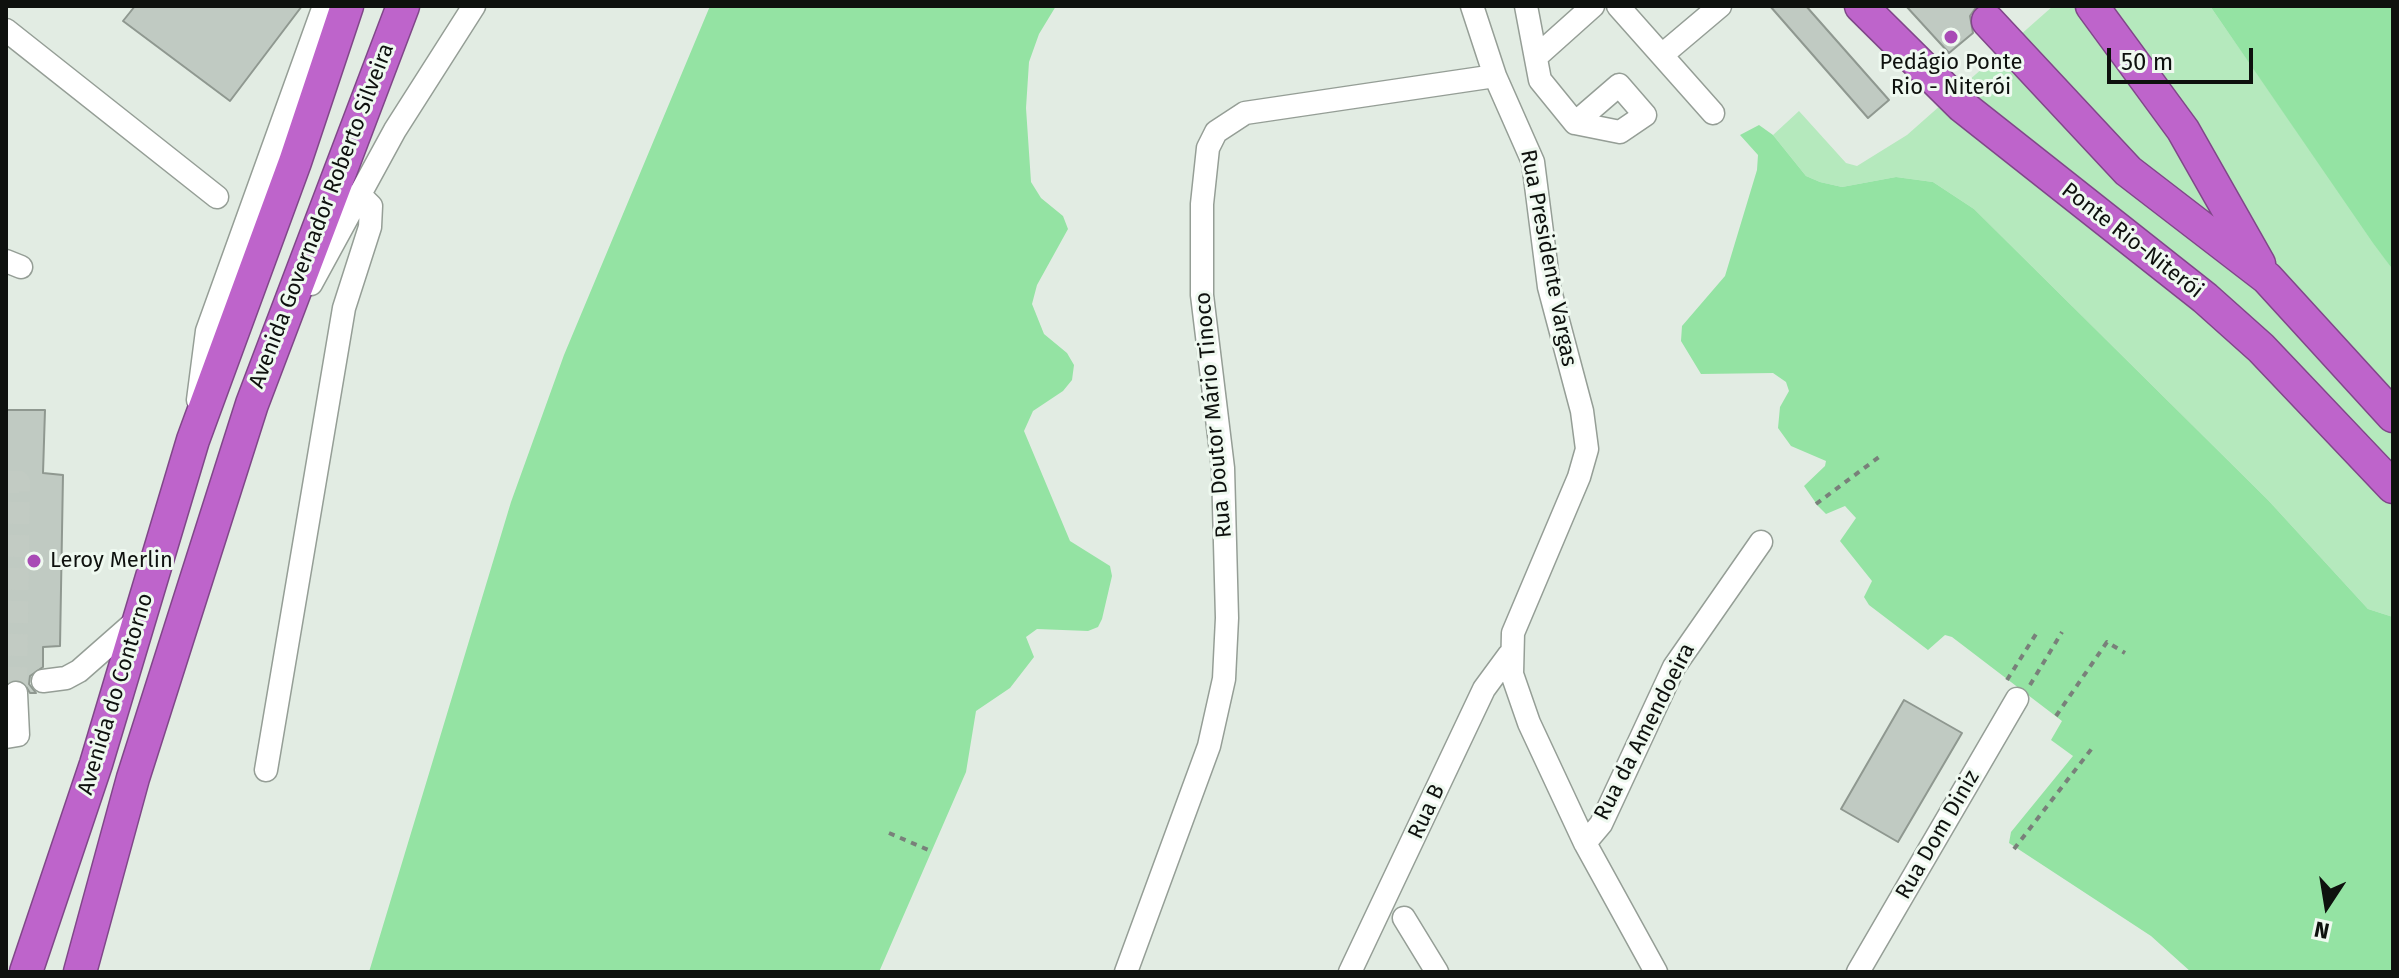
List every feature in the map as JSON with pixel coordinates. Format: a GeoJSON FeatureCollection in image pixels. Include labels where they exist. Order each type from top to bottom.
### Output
{"type":"FeatureCollection","features":[{"type":"Feature","properties":{"kind":"highway","name":"Avenida Governador Roberto Silveira"},"geometry":{"type":"LineString","coordinates":[[268,234],[347,6]]}},
{"type":"Feature","properties":{"kind":"highway","name":"Ponte Rio-Niterói"},"geometry":{"type":"LineString","coordinates":[[1861,6],[1962,106],[2205,298],[2261,348],[2393,487]]}},
{"type":"Feature","properties":{"kind":"highway"},"geometry":{"type":"LineString","coordinates":[[2092,6],[2183,130],[2267,278]]}},
{"type":"Feature","properties":{"kind":"highway","name":"Avenida Governador Roberto Silveira"},"geometry":{"type":"LineString","coordinates":[[252,404],[400,9]]}},
{"type":"Feature","properties":{"kind":"highway"},"geometry":{"type":"LineString","coordinates":[[1988,21],[2128,171],[2267,278],[2393,416]]}},
{"type":"Feature","properties":{"kind":"highway","name":"Avenida do Contorno"},"geometry":{"type":"LineString","coordinates":[[26,972],[96,764],[193,440],[268,234]]}},
{"type":"Feature","properties":{"kind":"highway","name":"Avenida do Contorno"},"geometry":{"type":"LineString","coordinates":[[80,972],[133,778],[252,404]]}},
{"type":"Feature","properties":{"kind":"street"},"geometry":{"type":"LineString","coordinates":[[193,440],[207,331],[324,6]]}},
{"type":"Feature","properties":{"kind":"street","name":"Avenida Governador Roberto Silveira"},"geometry":{"type":"LineString","coordinates":[[252,404],[359,194],[474,6]]}},
{"type":"Feature","properties":{"kind":"street","name":"Rua Presidente Vargas"},"geometry":{"type":"LineString","coordinates":[[1472,6],[1495,76],[1533,162],[1549,287],[1582,411],[1587,449],[1573,491],[1518,619],[1509,655],[1512,674],[1529,723],[1585,843],[1656,972]]}},
{"type":"Feature","properties":{"kind":"street"},"geometry":{"type":"LineString","coordinates":[[1526,6],[1540,80],[1575,123]]}},
{"type":"Feature","properties":{"kind":"street"},"geometry":{"type":"LineString","coordinates":[[1536,57],[1593,6]]}},
{"type":"Feature","properties":{"kind":"street"},"geometry":{"type":"LineString","coordinates":[[1618,6],[1713,113]]}},
{"type":"Feature","properties":{"kind":"street"},"geometry":{"type":"LineString","coordinates":[[1662,55],[1720,6]]}},
{"type":"Feature","properties":{"kind":"street"},"geometry":{"type":"LineString","coordinates":[[6,30],[217,197]]}},
{"type":"Feature","properties":{"kind":"street","name":"Rua Doutor Mário Tinoco"},"geometry":{"type":"LineString","coordinates":[[1126,972],[1209,746],[1224,679],[1227,618],[1223,468],[1202,295],[1204,170],[1208,148],[1216,132],[1245,113],[1495,76]]}},
{"type":"Feature","properties":{"kind":"street"},"geometry":{"type":"LineString","coordinates":[[266,770],[344,308],[370,227],[371,206],[359,194]]}},
{"type":"Feature","properties":{"kind":"street","name":"Rua da Amendoeira"},"geometry":{"type":"LineString","coordinates":[[1585,843],[1601,824],[1680,658],[1761,542]]}},
{"type":"Feature","properties":{"kind":"street"},"geometry":{"type":"LineString","coordinates":[[43,681],[66,678],[79,671],[140,617]]}},
{"type":"Feature","properties":{"kind":"street","name":"Rua B"},"geometry":{"type":"LineString","coordinates":[[1350,972],[1484,689],[1509,655]]}},
{"type":"Feature","properties":{"kind":"street","name":"Rua Dom Diniz"},"geometry":{"type":"LineString","coordinates":[[1858,972],[2016,690]]}},
{"type":"Feature","properties":{"kind":"street"},"geometry":{"type":"LineString","coordinates":[[6,737],[18,735],[16,693]]}},
{"type":"Feature","properties":{"kind":"street"},"geometry":{"type":"LineString","coordinates":[[1404,918],[1437,972]]}},
{"type":"Feature","properties":{"kind":"path"},"geometry":{"type":"LineString","coordinates":[[1816,504],[1879,457]]}},
{"type":"Feature","properties":{"kind":"path"},"geometry":{"type":"LineString","coordinates":[[2016,690],[2062,632]]}},
{"type":"Feature","properties":{"kind":"path"},"geometry":{"type":"LineString","coordinates":[[2016,690],[2036,634]]}},
{"type":"Feature","properties":{"kind":"path"},"geometry":{"type":"LineString","coordinates":[[2056,716],[2107,642],[2125,653]]}},
{"type":"Feature","properties":{"kind":"path"},"geometry":{"type":"LineString","coordinates":[[2014,849],[2093,747]]}},
{"type":"Feature","properties":{"kind":"path"},"geometry":{"type":"LineString","coordinates":[[889,833],[933,852]]}},
{"type":"Feature","properties":{"kind":"shaded area"},"geometry":{"type":"Polygon","coordinates":[[[710,6],[1056,6],[1039,34],[1029,62],[1026,108],[1031,182],[1041,198],[1063,216],[1068,229],[1037,285],[1032,304],[1044,334],[1067,353],[1074,365],[1072,380],[1063,391],[1033,411],[1024,431],[1070,541],[1110,566],[1112,576],[1102,619],[1098,627],[1088,631],[1037,629],[1026,637],[1034,657],[1010,688],[976,711],[966,772],[879,972],[369,972],[511,502],[564,355],[710,6]]]}},
{"type":"Feature","properties":{"kind":"shaded area"},"geometry":{"type":"Polygon","coordinates":[[[2053,6],[2210,6],[2393,270],[2393,617],[2368,609],[2268,500],[1974,209],[1933,182],[1896,177],[1842,187],[1820,182],[1806,176],[1773,135],[1799,111],[1846,163],[1857,166],[1907,135],[2053,6]]]}},
{"type":"Feature","properties":{"kind":"shaded area"},"geometry":{"type":"Polygon","coordinates":[[[2210,6],[2393,6],[2393,270],[2373,243],[2210,6]]]}},
{"type":"Feature","properties":{"kind":"shaded area"},"geometry":{"type":"Polygon","coordinates":[[[1759,125],[1773,135],[1806,176],[1820,182],[1842,187],[1896,177],[1933,182],[1974,209],[2268,500],[2368,609],[2393,617],[2393,972],[2191,972],[2151,936],[2009,843],[2011,832],[2073,756],[2051,740],[2062,721],[1952,637],[1945,635],[1928,650],[1869,605],[1864,597],[1872,581],[1840,541],[1856,518],[1845,506],[1826,514],[1818,506],[1804,486],[1825,466],[1826,461],[1791,446],[1778,428],[1780,407],[1789,391],[1786,382],[1773,373],[1701,374],[1681,341],[1682,326],[1725,276],[1757,170],[1758,155],[1740,135],[1759,125]]]}},
{"type":"Feature","properties":{"kind":"building"},"geometry":{"type":"Polygon","coordinates":[[[135,6],[302,6],[230,101],[123,21],[135,6]]]}},
{"type":"Feature","properties":{"kind":"building"},"geometry":{"type":"Polygon","coordinates":[[[1770,6],[1806,6],[1889,100],[1868,118],[1770,6]]]}},
{"type":"Feature","properties":{"kind":"building","name":"Pedágio Ponte Rio - Niterói"},"geometry":{"type":"Polygon","coordinates":[[[1906,6],[1977,6],[1970,16],[1973,33],[1949,53],[1906,6]]]}},
{"type":"Feature","properties":{"kind":"building","name":"Leroy Merlin"},"geometry":{"type":"Polygon","coordinates":[[[6,410],[45,410],[43,473],[63,475],[60,646],[43,647],[43,667],[30,676],[29,684],[36,693],[30,693],[22,680],[6,684],[6,410]]]}},
{"type":"Feature","properties":{"kind":"building"},"geometry":{"type":"Polygon","coordinates":[[[1904,700],[1962,733],[1898,842],[1841,809],[1904,700]]]}},
{"type":"Feature","properties":{"kind":"tunnel"},"geometry":{"type":"LineString","coordinates":[[6,482],[19,482],[16,693]]}},
{"type":"Feature","properties":{"kind":"place","name":"Pedágio Ponte Rio - Niterói"},"geometry":{"type":"Point","coordinates":[1951,37]}},
{"type":"Feature","properties":{"kind":"place","name":"Leroy Merlin"},"geometry":{"type":"Point","coordinates":[34,561]}}]}
